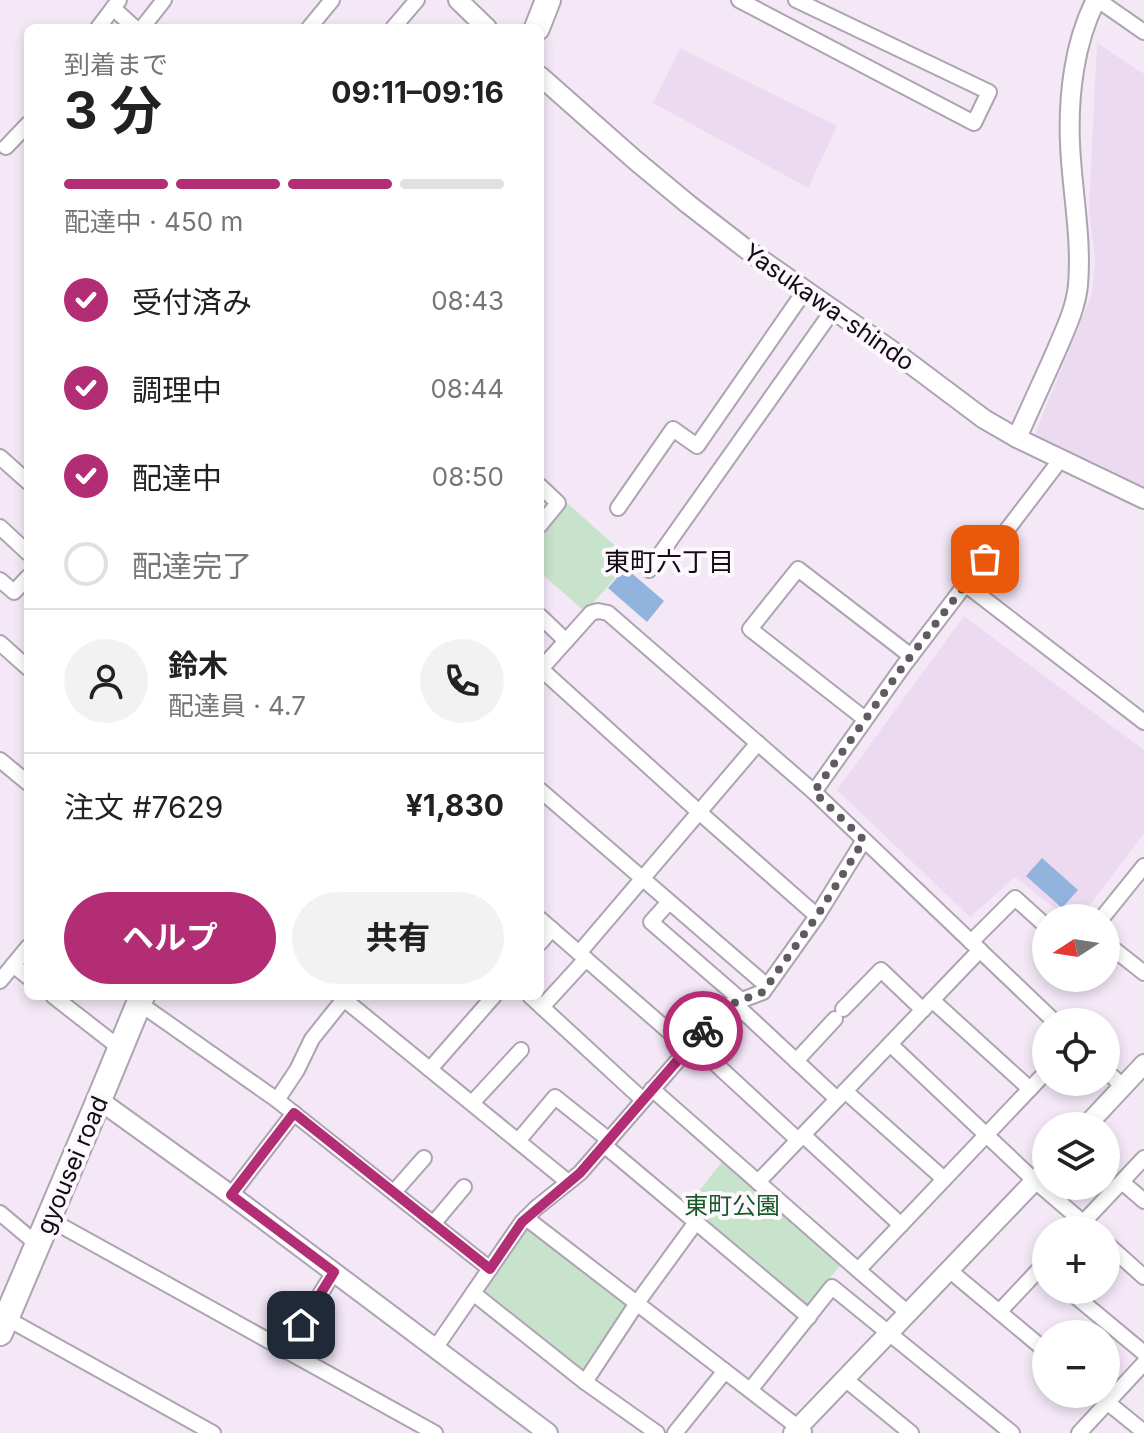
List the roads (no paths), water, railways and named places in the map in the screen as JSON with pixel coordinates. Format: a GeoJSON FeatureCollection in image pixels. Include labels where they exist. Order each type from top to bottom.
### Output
{"type":"FeatureCollection","features":[{"type":"Feature","properties":{"kind":"highway"},"geometry":{"type":"LineString","coordinates":[[539,24],[548,0]]}},
{"type":"Feature","properties":{"kind":"highway","name":"gyousei road"},"geometry":{"type":"LineString","coordinates":[[3,1326],[140,1000]]}},
{"type":"Feature","properties":{"kind":"street"},"geometry":{"type":"LineString","coordinates":[[145,24],[164,0]]}},
{"type":"Feature","properties":{"kind":"street"},"geometry":{"type":"LineString","coordinates":[[312,24],[332,0]]}},
{"type":"Feature","properties":{"kind":"street"},"geometry":{"type":"LineString","coordinates":[[396,24],[417,0]]}},
{"type":"Feature","properties":{"kind":"street"},"geometry":{"type":"LineString","coordinates":[[458,0],[483,24]]}},
{"type":"Feature","properties":{"kind":"street"},"geometry":{"type":"LineString","coordinates":[[739,0],[763,6],[974,123],[989,92],[796,0]]}},
{"type":"Feature","properties":{"kind":"street"},"geometry":{"type":"LineString","coordinates":[[1017,438],[1067,325],[1076,295],[1079,250],[1070,144],[1071,103],[1086,20],[1097,0],[1144,32]]}},
{"type":"Feature","properties":{"kind":"street"},"geometry":{"type":"LineString","coordinates":[[101,24],[116,4],[132,24]]}},
{"type":"Feature","properties":{"kind":"street","name":"Yasukawa-shindo"},"geometry":{"type":"LineString","coordinates":[[544,80],[635,160],[746,249],[984,419],[1144,499]]}},
{"type":"Feature","properties":{"kind":"street"},"geometry":{"type":"LineString","coordinates":[[6,147],[24,128]]}},
{"type":"Feature","properties":{"kind":"street"},"geometry":{"type":"LineString","coordinates":[[618,508],[673,429],[697,446],[806,289]]}},
{"type":"Feature","properties":{"kind":"street"},"geometry":{"type":"LineString","coordinates":[[649,570],[833,310]]}},
{"type":"Feature","properties":{"kind":"street"},"geometry":{"type":"LineString","coordinates":[[0,457],[24,478]]}},
{"type":"Feature","properties":{"kind":"street"},"geometry":{"type":"LineString","coordinates":[[814,792],[911,656],[1061,459]]}},
{"type":"Feature","properties":{"kind":"street"},"geometry":{"type":"LineString","coordinates":[[544,490],[558,503],[544,520]]}},
{"type":"Feature","properties":{"kind":"street"},"geometry":{"type":"LineString","coordinates":[[0,527],[24,549]]}},
{"type":"Feature","properties":{"kind":"street"},"geometry":{"type":"LineString","coordinates":[[865,719],[750,629],[798,569],[911,656]]}},
{"type":"Feature","properties":{"kind":"street"},"geometry":{"type":"LineString","coordinates":[[0,580],[14,592],[24,581]]}},
{"type":"Feature","properties":{"kind":"street"},"geometry":{"type":"LineString","coordinates":[[965,584],[1144,722]]}},
{"type":"Feature","properties":{"kind":"street"},"geometry":{"type":"LineString","coordinates":[[544,666],[591,613],[608,613],[814,792],[1040,1008]]}},
{"type":"Feature","properties":{"kind":"street"},"geometry":{"type":"LineString","coordinates":[[544,620],[566,641]]}},
{"type":"Feature","properties":{"kind":"street"},"geometry":{"type":"LineString","coordinates":[[0,643],[24,664]]}},
{"type":"Feature","properties":{"kind":"street"},"geometry":{"type":"LineString","coordinates":[[544,674],[817,916]]}},
{"type":"Feature","properties":{"kind":"street"},"geometry":{"type":"LineString","coordinates":[[542,1007],[642,879],[758,743]]}},
{"type":"Feature","properties":{"kind":"street"},"geometry":{"type":"LineString","coordinates":[[0,760],[24,780]]}},
{"type":"Feature","properties":{"kind":"street"},"geometry":{"type":"LineString","coordinates":[[544,793],[767,986]]}},
{"type":"Feature","properties":{"kind":"street"},"geometry":{"type":"LineString","coordinates":[[436,1347],[526,1218],[580,1173],[720,1012],[763,992],[817,916],[864,840]]}},
{"type":"Feature","properties":{"kind":"street"},"geometry":{"type":"LineString","coordinates":[[1113,904],[1144,866]]}},
{"type":"Feature","properties":{"kind":"street"},"geometry":{"type":"LineString","coordinates":[[758,1182],[928,1005],[1015,898],[1032,913]]}},
{"type":"Feature","properties":{"kind":"street"},"geometry":{"type":"LineString","coordinates":[[669,902],[651,922],[796,1061],[944,1179]]}},
{"type":"Feature","properties":{"kind":"street"},"geometry":{"type":"LineString","coordinates":[[544,922],[801,1137],[901,1225]]}},
{"type":"Feature","properties":{"kind":"street"},"geometry":{"type":"LineString","coordinates":[[544,938],[552,929]]}},
{"type":"Feature","properties":{"kind":"street"},"geometry":{"type":"LineString","coordinates":[[0,981],[24,952]]}},
{"type":"Feature","properties":{"kind":"street"},"geometry":{"type":"LineString","coordinates":[[1120,954],[1144,973]]}},
{"type":"Feature","properties":{"kind":"street"},"geometry":{"type":"LineString","coordinates":[[13,965],[24,974]]}},
{"type":"Feature","properties":{"kind":"street"},"geometry":{"type":"LineString","coordinates":[[796,1061],[881,970],[1030,1089],[858,1270]]}},
{"type":"Feature","properties":{"kind":"street"},"geometry":{"type":"LineString","coordinates":[[58,1000],[121,1049]]}},
{"type":"Feature","properties":{"kind":"street"},"geometry":{"type":"LineString","coordinates":[[141,1000],[294,1113],[490,1269]]}},
{"type":"Feature","properties":{"kind":"street"},"geometry":{"type":"LineString","coordinates":[[277,1100],[297,1070],[312,1039],[341,1000]]}},
{"type":"Feature","properties":{"kind":"street"},"geometry":{"type":"LineString","coordinates":[[344,1000],[568,1182]]}},
{"type":"Feature","properties":{"kind":"street"},"geometry":{"type":"LineString","coordinates":[[430,1069],[487,1000]]}},
{"type":"Feature","properties":{"kind":"street"},"geometry":{"type":"LineString","coordinates":[[534,1000],[758,1182],[908,1313]]}},
{"type":"Feature","properties":{"kind":"street"},"geometry":{"type":"LineString","coordinates":[[890,1044],[987,1135],[1032,1169]]}},
{"type":"Feature","properties":{"kind":"street"},"geometry":{"type":"LineString","coordinates":[[472,1103],[521,1050]]}},
{"type":"Feature","properties":{"kind":"street"},"geometry":{"type":"LineString","coordinates":[[1099,1112],[1144,1064]]}},
{"type":"Feature","properties":{"kind":"street"},"geometry":{"type":"LineString","coordinates":[[1120,1083],[1123,1086]]}},
{"type":"Feature","properties":{"kind":"street"},"geometry":{"type":"LineString","coordinates":[[518,1141],[555,1097],[809,1317]]}},
{"type":"Feature","properties":{"kind":"street"},"geometry":{"type":"LineString","coordinates":[[99,1100],[548,1433]]}},
{"type":"Feature","properties":{"kind":"street"},"geometry":{"type":"LineString","coordinates":[[231,1195],[294,1113]]}},
{"type":"Feature","properties":{"kind":"street"},"geometry":{"type":"LineString","coordinates":[[394,1192],[424,1158]]}},
{"type":"Feature","properties":{"kind":"street"},"geometry":{"type":"LineString","coordinates":[[1094,1216],[1144,1158]]}},
{"type":"Feature","properties":{"kind":"street"},"geometry":{"type":"LineString","coordinates":[[1122,1182],[1144,1201]]}},
{"type":"Feature","properties":{"kind":"street"},"geometry":{"type":"LineString","coordinates":[[526,1218],[799,1431],[1032,1183]]}},
{"type":"Feature","properties":{"kind":"street"},"geometry":{"type":"LineString","coordinates":[[433,1224],[464,1187]]}},
{"type":"Feature","properties":{"kind":"street"},"geometry":{"type":"LineString","coordinates":[[1061,1200],[1074,1216]]}},
{"type":"Feature","properties":{"kind":"street"},"geometry":{"type":"LineString","coordinates":[[0,1213],[38,1245]]}},
{"type":"Feature","properties":{"kind":"street"},"geometry":{"type":"LineString","coordinates":[[49,1219],[435,1433]]}},
{"type":"Feature","properties":{"kind":"street"},"geometry":{"type":"LineString","coordinates":[[585,1382],[696,1222]]}},
{"type":"Feature","properties":{"kind":"street"},"geometry":{"type":"LineString","coordinates":[[1120,1256],[1144,1277]]}},
{"type":"Feature","properties":{"kind":"street"},"geometry":{"type":"LineString","coordinates":[[949,1270],[1032,1339]]}},
{"type":"Feature","properties":{"kind":"street"},"geometry":{"type":"LineString","coordinates":[[285,1351],[334,1272]]}},
{"type":"Feature","properties":{"kind":"street"},"geometry":{"type":"LineString","coordinates":[[999,1312],[1032,1279]]}},
{"type":"Feature","properties":{"kind":"street"},"geometry":{"type":"LineString","coordinates":[[750,1390],[832,1287],[1012,1433]]}},
{"type":"Feature","properties":{"kind":"street"},"geometry":{"type":"LineString","coordinates":[[473,1293],[585,1382],[657,1433]]}},
{"type":"Feature","properties":{"kind":"street"},"geometry":{"type":"LineString","coordinates":[[1085,1304],[1144,1353]]}},
{"type":"Feature","properties":{"kind":"street"},"geometry":{"type":"LineString","coordinates":[[3,1326],[213,1433]]}},
{"type":"Feature","properties":{"kind":"street"},"geometry":{"type":"LineString","coordinates":[[1120,1383],[1144,1363]]}},
{"type":"Feature","properties":{"kind":"street"},"geometry":{"type":"LineString","coordinates":[[675,1433],[725,1371]]}},
{"type":"Feature","properties":{"kind":"street"},"geometry":{"type":"LineString","coordinates":[[845,1379],[911,1433]]}},
{"type":"Feature","properties":{"kind":"street"},"geometry":{"type":"LineString","coordinates":[[1079,1433],[1095,1408]]}},
{"type":"Feature","properties":{"kind":"street"},"geometry":{"type":"LineString","coordinates":[[1114,1408],[1144,1432]]}},
{"type":"Feature","properties":{"kind":"water"},"geometry":{"type":"Polygon","coordinates":[[[628,570],[664,601],[647,622],[608,588],[623,571],[628,570]]]}},
{"type":"Feature","properties":{"kind":"water"},"geometry":{"type":"Polygon","coordinates":[[[1042,858],[1078,890],[1066,904],[1058,904],[1026,876],[1042,858]]]}},
{"type":"Feature","properties":{"kind":"district","name":"東町六丁目"},"geometry":{"type":"Point","coordinates":[669,561]}},
{"type":"Feature","properties":{"kind":"park label","name":"東町公園"},"geometry":{"type":"Point","coordinates":[732,1205]}}]}
